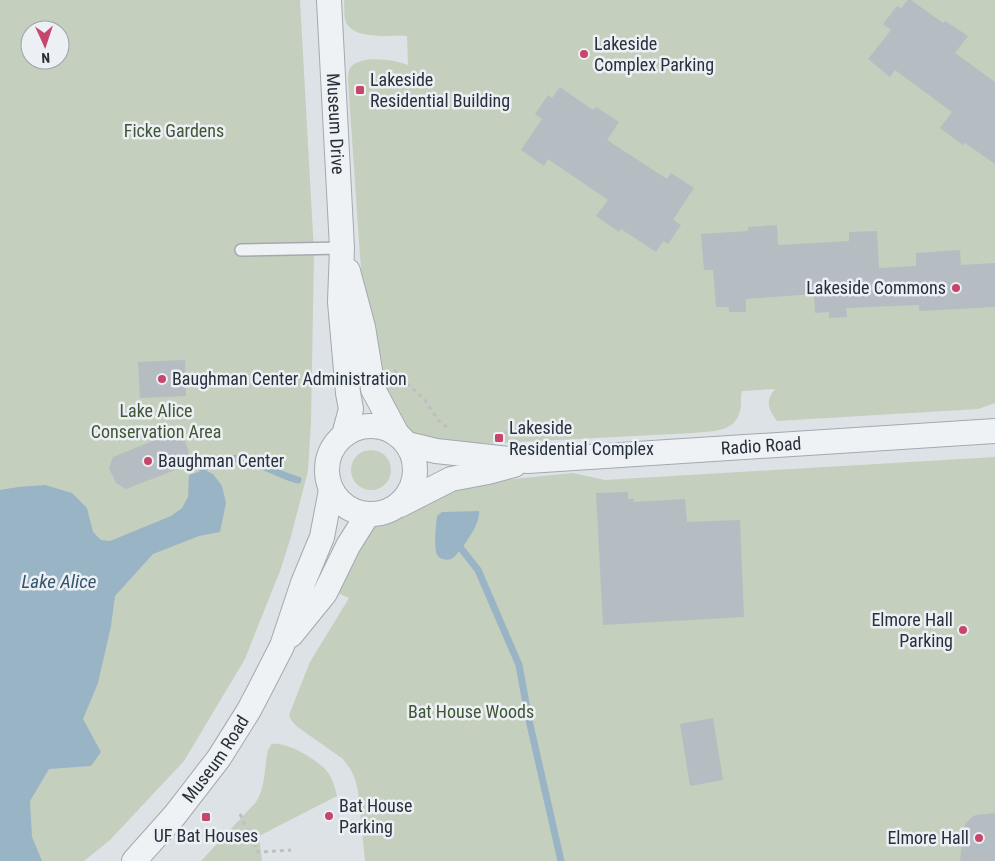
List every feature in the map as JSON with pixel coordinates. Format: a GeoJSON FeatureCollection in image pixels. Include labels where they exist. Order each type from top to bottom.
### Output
{"type":"FeatureCollection","features":[{"type":"Feature","properties":{"kind":"street","name":"Museum Drive"},"geometry":{"type":"LineString","coordinates":[[329,0],[342,248],[340,302],[351,409],[344,435]]}},
{"type":"Feature","properties":{"kind":"street","name":"Museum Drive"},"geometry":{"type":"LineString","coordinates":[[342,248],[363,327],[373,389],[402,438]]}},
{"type":"Feature","properties":{"kind":"street"},"geometry":{"type":"LineString","coordinates":[[331,490],[340,502],[353,511],[368,514],[383,513],[396,507],[408,496],[414,484],[416,470],[414,456],[402,438],[384,427],[370,426],[356,428],[344,435]]}},
{"type":"Feature","properties":{"kind":"street","name":"Radio Road"},"geometry":{"type":"LineString","coordinates":[[402,438],[436,451],[528,461],[995,431]]}},
{"type":"Feature","properties":{"kind":"street","name":"Museum Road"},"geometry":{"type":"LineString","coordinates":[[134,861],[175,815],[219,758],[252,704],[282,646],[303,583],[322,537],[331,490],[327,475],[328,460],[334,446],[344,435]]}},
{"type":"Feature","properties":{"kind":"street","name":"Radio Road"},"geometry":{"type":"LineString","coordinates":[[396,507],[452,479],[528,461]]}},
{"type":"Feature","properties":{"kind":"street","name":"Museum Road"},"geometry":{"type":"LineString","coordinates":[[282,646],[325,593],[348,546],[368,514]]}},
{"type":"Feature","properties":{"kind":"lane"},"geometry":{"type":"LineString","coordinates":[[241,250],[342,248]]}},
{"type":"Feature","properties":{"kind":"path"},"geometry":{"type":"LineString","coordinates":[[388,383],[400,377],[425,400],[438,420],[452,431]]}},
{"type":"Feature","properties":{"kind":"path"},"geometry":{"type":"LineString","coordinates":[[240,814],[258,852],[291,850]]}},
{"type":"Feature","properties":{"kind":"green space","name":"Lake Alice Conservation Area"},"geometry":{"type":"Polygon","coordinates":[[[0,0],[300,0],[314,252],[311,423],[308,471],[280,571],[245,659],[184,761],[110,840],[84,861],[0,861],[0,0]]]}},
{"type":"Feature","properties":{"kind":"green space"},"geometry":{"type":"Polygon","coordinates":[[[344,0],[995,0],[995,403],[978,409],[777,421],[771,413],[769,405],[770,397],[775,389],[742,391],[741,408],[737,418],[728,427],[714,431],[440,446],[413,436],[405,429],[387,404],[363,294],[348,80],[350,68],[362,61],[378,59],[408,65],[407,36],[366,35],[352,29],[345,19],[344,0]]]}},
{"type":"Feature","properties":{"kind":"green space"},"geometry":{"type":"Polygon","coordinates":[[[371,450],[385,456],[391,470],[385,484],[371,490],[357,484],[351,470],[357,456],[371,450]]]}},
{"type":"Feature","properties":{"kind":"green space","name":"Bat House Woods"},"geometry":{"type":"Polygon","coordinates":[[[995,457],[995,861],[365,861],[358,791],[351,770],[343,759],[296,725],[289,715],[310,662],[349,598],[333,591],[373,527],[396,518],[432,495],[474,483],[573,473],[605,480],[995,457]]]}},
{"type":"Feature","properties":{"kind":"green space"},"geometry":{"type":"Polygon","coordinates":[[[272,744],[293,748],[308,756],[326,770],[337,796],[259,836],[262,861],[201,861],[256,802],[262,790],[268,750],[272,744]]]}},
{"type":"Feature","properties":{"kind":"water","name":"Lake Alice"},"geometry":{"type":"Polygon","coordinates":[[[204,470],[213,474],[222,486],[226,503],[220,532],[199,536],[153,554],[115,596],[111,626],[98,683],[83,719],[101,752],[91,766],[49,769],[30,801],[32,837],[42,861],[0,861],[0,490],[45,485],[72,493],[87,508],[93,532],[101,540],[110,541],[171,516],[182,508],[188,497],[189,475],[204,470]]]}},
{"type":"Feature","properties":{"kind":"water"},"geometry":{"type":"Polygon","coordinates":[[[479,511],[475,528],[455,556],[445,560],[439,557],[436,552],[435,543],[437,516],[442,512],[479,511]]]}},
{"type":"Feature","properties":{"kind":"building"},"geometry":{"type":"Polygon","coordinates":[[[908,0],[911,0],[943,23],[945,21],[968,36],[955,53],[995,82],[995,164],[965,143],[963,145],[940,128],[952,112],[895,70],[890,77],[868,59],[891,30],[883,24],[897,6],[901,8],[908,0]]]}},
{"type":"Feature","properties":{"kind":"building"},"geometry":{"type":"Polygon","coordinates":[[[560,87],[593,110],[596,107],[619,122],[607,140],[667,179],[671,173],[694,188],[673,220],[681,225],[668,244],[663,241],[656,252],[621,229],[619,232],[596,216],[608,200],[548,159],[544,166],[521,150],[542,119],[535,114],[548,95],[552,98],[560,87]]]}},
{"type":"Feature","properties":{"kind":"building"},"geometry":{"type":"Polygon","coordinates":[[[777,225],[778,245],[849,241],[849,232],[877,231],[879,268],[916,266],[916,253],[960,250],[961,265],[995,263],[995,307],[919,311],[919,305],[846,308],[847,317],[829,318],[829,312],[815,313],[814,294],[746,299],[746,312],[729,312],[729,307],[716,307],[713,270],[704,270],[701,234],[748,231],[748,227],[777,225]]]}},
{"type":"Feature","properties":{"kind":"building","name":"Baughman Center Administration"},"geometry":{"type":"Polygon","coordinates":[[[185,360],[186,396],[140,398],[138,362],[185,360]]]}},
{"type":"Feature","properties":{"kind":"building","name":"Baughman Center"},"geometry":{"type":"Polygon","coordinates":[[[170,434],[172,438],[184,439],[189,452],[178,469],[126,489],[116,483],[109,468],[113,457],[170,434]]]}},
{"type":"Feature","properties":{"kind":"building"},"geometry":{"type":"Polygon","coordinates":[[[628,492],[628,499],[634,499],[634,502],[685,499],[687,522],[740,520],[744,617],[603,625],[596,493],[628,492]]]}},
{"type":"Feature","properties":{"kind":"building"},"geometry":{"type":"Polygon","coordinates":[[[713,718],[723,780],[690,786],[680,724],[713,718]]]}},
{"type":"Feature","properties":{"kind":"building","name":"Elmore Hall"},"geometry":{"type":"Polygon","coordinates":[[[995,813],[995,861],[960,861],[963,832],[966,823],[973,816],[995,813]]]}},
{"type":"Feature","properties":{"kind":"waterway"},"geometry":{"type":"LineString","coordinates":[[201,478],[205,467],[209,464],[226,459],[237,459],[257,464],[298,480]]}},
{"type":"Feature","properties":{"kind":"waterway"},"geometry":{"type":"LineString","coordinates":[[456,542],[478,570],[519,665],[529,720],[561,861]]}},
{"type":"Feature","properties":{"kind":"place","name":"Lakeside Complex Parking"},"geometry":{"type":"Point","coordinates":[584,54]}},
{"type":"Feature","properties":{"kind":"place","name":"Lakeside Residential Building"},"geometry":{"type":"Point","coordinates":[360,90]}},
{"type":"Feature","properties":{"kind":"place","name":"Lakeside Commons"},"geometry":{"type":"Point","coordinates":[956,288]}},
{"type":"Feature","properties":{"kind":"place","name":"Baughman Center Administration"},"geometry":{"type":"Point","coordinates":[162,379]}},
{"type":"Feature","properties":{"kind":"place","name":"Lakeside Residential Complex"},"geometry":{"type":"Point","coordinates":[499,438]}},
{"type":"Feature","properties":{"kind":"place","name":"Baughman Center"},"geometry":{"type":"Point","coordinates":[148,461]}},
{"type":"Feature","properties":{"kind":"place","name":"Elmore Hall Parking"},"geometry":{"type":"Point","coordinates":[963,630]}},
{"type":"Feature","properties":{"kind":"place","name":"Bat House Parking"},"geometry":{"type":"Point","coordinates":[329,816]}},
{"type":"Feature","properties":{"kind":"place","name":"UF Bat Houses"},"geometry":{"type":"Point","coordinates":[206,817]}},
{"type":"Feature","properties":{"kind":"place","name":"Elmore Hall"},"geometry":{"type":"Point","coordinates":[979,838]}},
{"type":"Feature","properties":{"kind":"park label","name":"Ficke Gardens"},"geometry":{"type":"Point","coordinates":[174,131]}}]}
